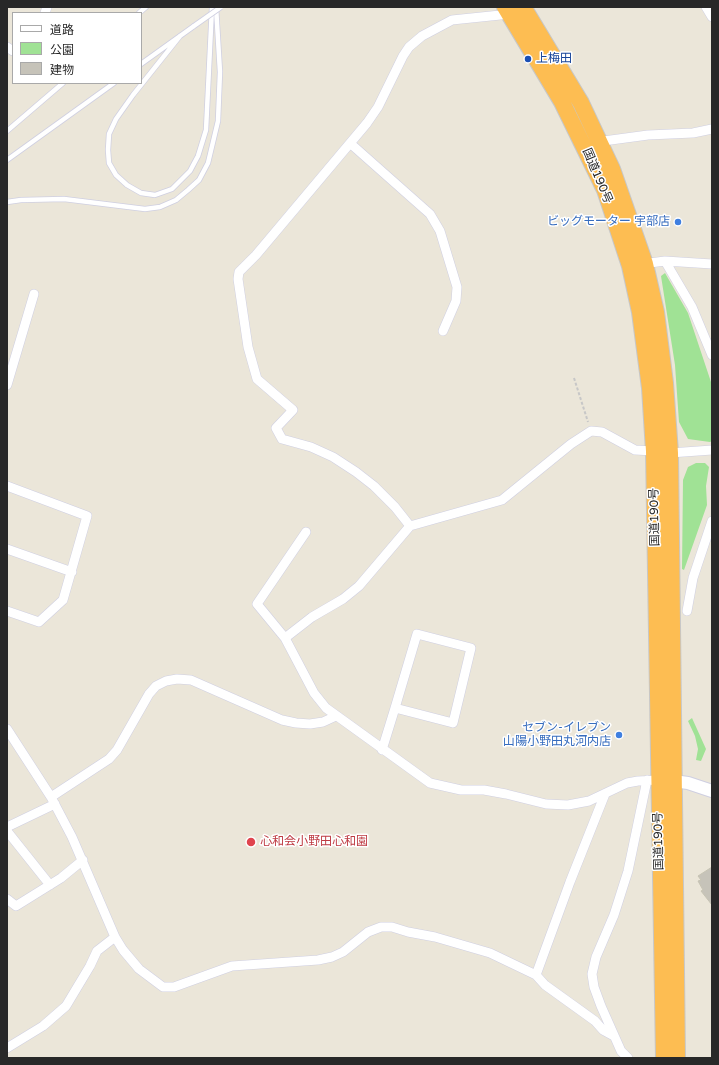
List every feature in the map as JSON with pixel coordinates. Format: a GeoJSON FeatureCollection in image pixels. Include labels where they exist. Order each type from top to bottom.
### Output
{"type":"FeatureCollection","features":[{"type":"Feature","properties":{"kind":"highway","name":"国道190号"},"geometry":{"type":"LineString","coordinates":[[513,9],[540,62],[592,144],[605,190],[638,265],[640,312],[662,452],[675,781],[677,1058]]}},
{"type":"Feature","properties":{"kind":"highway","name":"国道190号"},"geometry":{"type":"LineString","coordinates":[[662,452],[653,780],[664,1058]]}},
{"type":"Feature","properties":{"kind":"street"},"geometry":{"type":"LineString","coordinates":[[706,7],[712,17]]}},
{"type":"Feature","properties":{"kind":"street"},"geometry":{"type":"LineString","coordinates":[[410,526],[395,507],[374,486],[356,472],[333,457],[311,447],[282,439],[276,428],[293,410],[256,379],[248,348],[242,311],[238,279],[239,272],[256,255],[351,144],[378,107],[403,56],[422,36],[452,20],[513,9]]}},
{"type":"Feature","properties":{"kind":"street"},"geometry":{"type":"LineString","coordinates":[[592,144],[693,133],[712,129]]}},
{"type":"Feature","properties":{"kind":"street"},"geometry":{"type":"LineString","coordinates":[[351,144],[430,214],[440,231],[457,287],[456,301],[443,331]]}},
{"type":"Feature","properties":{"kind":"street"},"geometry":{"type":"LineString","coordinates":[[665,260],[692,307],[712,355]]}},
{"type":"Feature","properties":{"kind":"street"},"geometry":{"type":"LineString","coordinates":[[638,265],[665,260],[712,264]]}},
{"type":"Feature","properties":{"kind":"street"},"geometry":{"type":"LineString","coordinates":[[7,385],[34,294]]}},
{"type":"Feature","properties":{"kind":"street"},"geometry":{"type":"LineString","coordinates":[[285,638],[312,617],[343,599],[359,586],[410,526],[502,500],[575,441],[591,431],[602,432],[635,450],[662,452],[712,450]]}},
{"type":"Feature","properties":{"kind":"street"},"geometry":{"type":"LineString","coordinates":[[7,486],[87,516],[63,600],[39,622],[7,611]]}},
{"type":"Feature","properties":{"kind":"street"},"geometry":{"type":"LineString","coordinates":[[687,611],[693,578],[712,521]]}},
{"type":"Feature","properties":{"kind":"street"},"geometry":{"type":"LineString","coordinates":[[306,532],[257,604],[285,638],[314,693],[326,708],[382,750],[430,783],[461,790],[484,790],[553,805],[568,805],[588,801],[627,784],[653,780],[675,781],[712,790]]}},
{"type":"Feature","properties":{"kind":"street"},"geometry":{"type":"LineString","coordinates":[[7,549],[72,572]]}},
{"type":"Feature","properties":{"kind":"street"},"geometry":{"type":"LineString","coordinates":[[382,750],[417,634],[471,648],[453,723],[395,708]]}},
{"type":"Feature","properties":{"kind":"street"},"geometry":{"type":"LineString","coordinates":[[7,827],[53,800],[109,759],[117,750],[149,694],[156,686],[166,681],[177,679],[191,680],[282,720],[296,723],[310,724],[323,722],[336,716]]}},
{"type":"Feature","properties":{"kind":"street"},"geometry":{"type":"LineString","coordinates":[[7,729],[53,800],[84,860],[115,937],[123,950],[139,969],[163,987],[174,987],[232,966],[318,960],[332,957],[343,952],[368,932],[381,926],[435,937],[490,953],[536,975],[545,985],[595,1021],[603,1030],[614,1036]]}},
{"type":"Feature","properties":{"kind":"street"},"geometry":{"type":"LineString","coordinates":[[628,1058],[620,1050],[614,1036],[594,987],[592,974],[596,957],[614,915],[628,871],[653,780]]}},
{"type":"Feature","properties":{"kind":"street"},"geometry":{"type":"LineString","coordinates":[[536,975],[570,882],[605,794]]}},
{"type":"Feature","properties":{"kind":"street"},"geometry":{"type":"LineString","coordinates":[[7,831],[50,885]]}},
{"type":"Feature","properties":{"kind":"street"},"geometry":{"type":"LineString","coordinates":[[7,899],[16,906],[50,885],[84,860]]}},
{"type":"Feature","properties":{"kind":"street"},"geometry":{"type":"LineString","coordinates":[[7,1048],[43,1026],[66,1006],[84,973],[90,966],[97,951],[115,937]]}},
{"type":"Feature","properties":{"kind":"lane"},"geometry":{"type":"LineString","coordinates":[[142,84],[116,119],[109,134],[109,163],[116,175],[127,185],[141,194],[155,195],[172,189],[190,171],[198,156],[206,130],[212,7]]}},
{"type":"Feature","properties":{"kind":"lane"},"geometry":{"type":"LineString","coordinates":[[7,202],[21,200],[64,199],[145,209],[160,207],[176,200],[188,190],[198,180],[208,163],[218,121],[220,72],[216,7]]}},
{"type":"Feature","properties":{"kind":"lane"},"geometry":{"type":"LineString","coordinates":[[142,63],[221,7]]}},
{"type":"Feature","properties":{"kind":"lane"},"geometry":{"type":"LineString","coordinates":[[142,84],[180,36]]}},
{"type":"Feature","properties":{"kind":"lane"},"geometry":{"type":"LineString","coordinates":[[7,131],[62,84]]}},
{"type":"Feature","properties":{"kind":"lane"},"geometry":{"type":"LineString","coordinates":[[7,160],[113,84]]}},
{"type":"Feature","properties":{"kind":"path"},"geometry":{"type":"LineString","coordinates":[[574,378],[591,431]]}},
{"type":"Feature","properties":{"kind":"green space"},"geometry":{"type":"Polygon","coordinates":[[[665,273],[688,313],[712,385],[712,441],[710,442],[688,439],[679,422],[675,365],[661,276],[665,273]]]}},
{"type":"Feature","properties":{"kind":"green space"},"geometry":{"type":"Polygon","coordinates":[[[696,463],[705,463],[709,467],[706,486],[707,505],[684,570],[682,569],[683,480],[688,467],[696,463]]]}},
{"type":"Feature","properties":{"kind":"green space"},"geometry":{"type":"Polygon","coordinates":[[[692,718],[706,749],[701,761],[696,760],[698,749],[695,736],[688,721],[692,718]]]}},
{"type":"Feature","properties":{"kind":"building"},"geometry":{"type":"Polygon","coordinates":[[[712,867],[712,905],[701,891],[703,890],[698,881],[701,880],[698,876],[712,867]]]}},
{"type":"Feature","properties":{"kind":"place","name":"上梅田"},"geometry":{"type":"Point","coordinates":[528,59]}},
{"type":"Feature","properties":{"kind":"place","name":"ビッグモーター 宇部店"},"geometry":{"type":"Point","coordinates":[678,222]}},
{"type":"Feature","properties":{"kind":"place","name":"セブン-イレブン 山陽小野田丸河内店"},"geometry":{"type":"Point","coordinates":[619,735]}},
{"type":"Feature","properties":{"kind":"place","name":"心和会小野田心和園"},"geometry":{"type":"Point","coordinates":[251,842]}}]}
